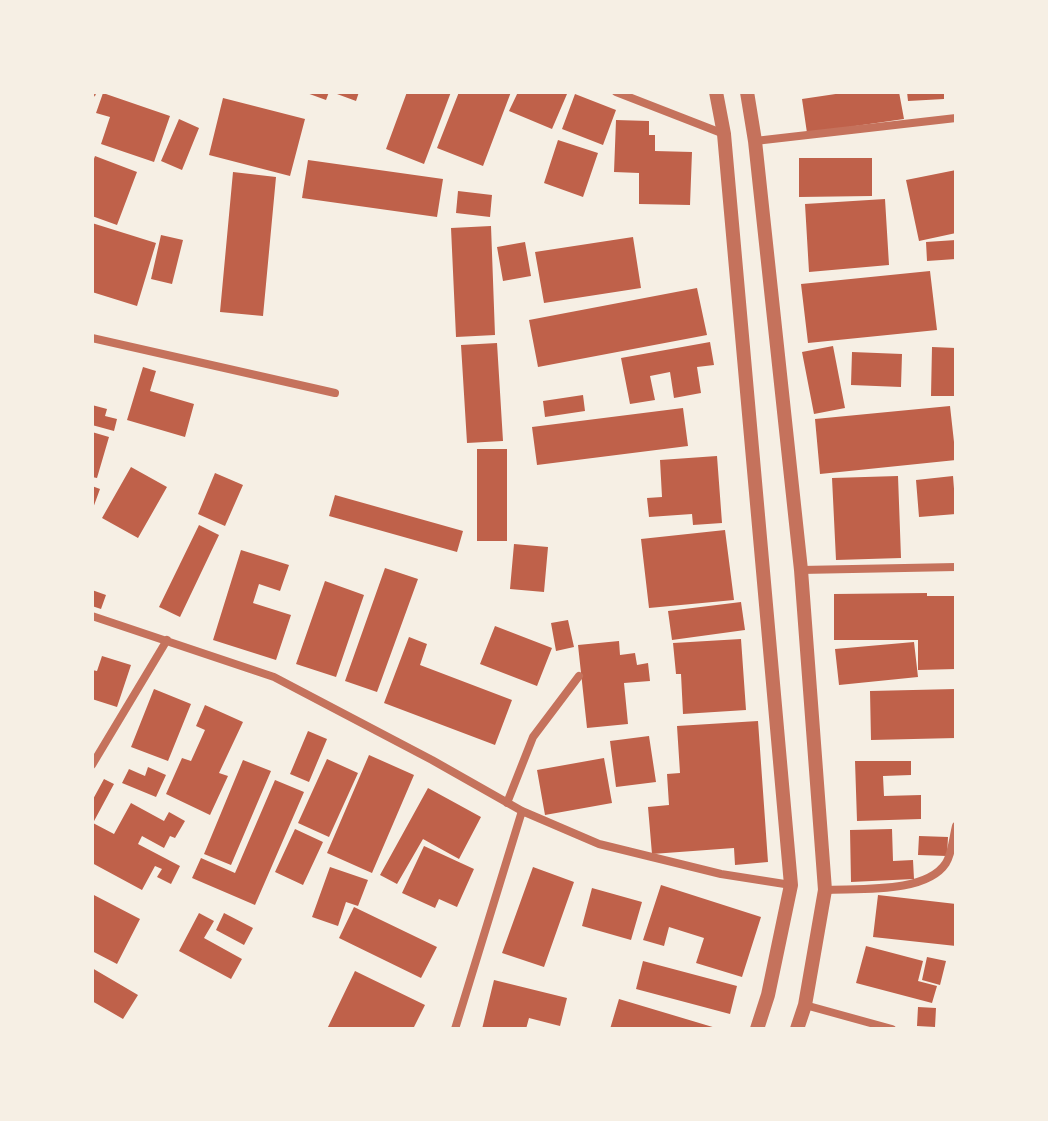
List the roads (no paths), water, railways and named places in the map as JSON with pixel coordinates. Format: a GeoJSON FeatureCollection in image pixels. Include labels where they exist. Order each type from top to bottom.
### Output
{"type":"FeatureCollection","features":[{"type":"Feature","properties":{"kind":"street"},"geometry":{"type":"LineString","coordinates":[[616,92],[724,134]]}},
{"type":"Feature","properties":{"kind":"street"},"geometry":{"type":"LineString","coordinates":[[716,92],[724,134],[791,885],[768,995],[757,1029]]}},
{"type":"Feature","properties":{"kind":"street"},"geometry":{"type":"LineString","coordinates":[[747,92],[755,141],[801,570],[825,890],[805,1005],[797,1029]]}},
{"type":"Feature","properties":{"kind":"street"},"geometry":{"type":"LineString","coordinates":[[755,141],[956,118]]}},
{"type":"Feature","properties":{"kind":"street"},"geometry":{"type":"LineString","coordinates":[[92,338],[335,393]]}},
{"type":"Feature","properties":{"kind":"street"},"geometry":{"type":"LineString","coordinates":[[801,570],[956,567]]}},
{"type":"Feature","properties":{"kind":"street"},"geometry":{"type":"LineString","coordinates":[[92,616],[274,677],[522,811],[599,844],[721,874],[791,885]]}},
{"type":"Feature","properties":{"kind":"street"},"geometry":{"type":"LineString","coordinates":[[92,765],[167,640]]}},
{"type":"Feature","properties":{"kind":"street"},"geometry":{"type":"LineString","coordinates":[[507,803],[533,737],[579,676]]}},
{"type":"Feature","properties":{"kind":"street"},"geometry":{"type":"LineString","coordinates":[[455,1029],[522,811]]}},
{"type":"Feature","properties":{"kind":"street"},"geometry":{"type":"LineString","coordinates":[[825,890],[910,885],[942,867],[948,860],[956,826]]}},
{"type":"Feature","properties":{"kind":"street"},"geometry":{"type":"LineString","coordinates":[[805,1005],[892,1029]]}}]}
